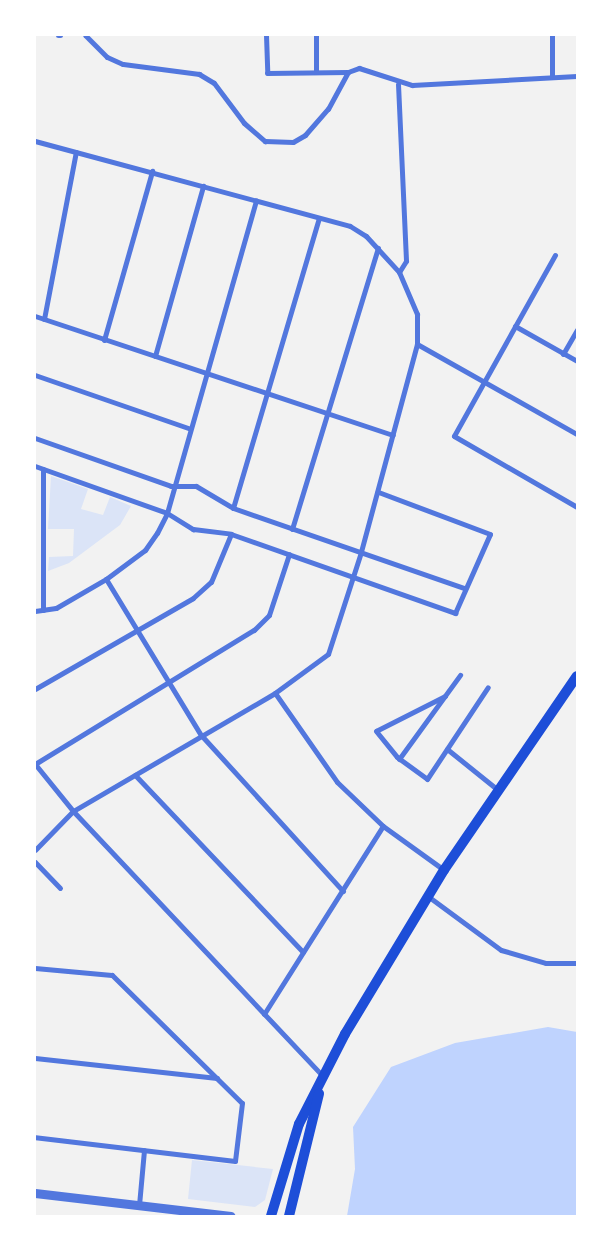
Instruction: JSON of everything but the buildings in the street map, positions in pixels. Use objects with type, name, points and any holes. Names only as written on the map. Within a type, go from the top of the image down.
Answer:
[{"type":"main road","points":[[271,1216],[299,1124],[324,1076],[444,870],[577,676]]},
{"type":"main road","points":[[289,1216],[324,1076]]},
{"type":"street","points":[[86,35],[107,57],[123,64],[181,68],[207,78],[255,135],[265,141],[293,142],[304,135],[328,110],[348,72]]},
{"type":"street","points":[[266,35],[267,73],[348,72],[359,68],[398,84],[577,76]]},
{"type":"street","points":[[316,35],[316,72]]},
{"type":"street","points":[[552,35],[552,77]]},
{"type":"street","points":[[398,84],[406,261],[399,272]]},
{"type":"street","points":[[35,141],[152,171],[350,226],[378,248],[399,272],[417,314],[417,344],[362,552],[352,577],[328,654],[275,693],[73,811],[35,850]]},
{"type":"street","points":[[44,319],[76,152]]},
{"type":"street","points":[[104,340],[152,171]]},
{"type":"street","points":[[155,356],[203,186]]},
{"type":"street","points":[[35,611],[56,608],[106,579],[145,550],[167,513],[171,486],[256,200]]},
{"type":"street","points":[[233,508],[319,218]]},
{"type":"street","points":[[292,529],[378,248]]},
{"type":"street","points":[[555,255],[454,436],[577,506]]},
{"type":"street","points":[[35,316],[393,435]]},
{"type":"street","points":[[515,326],[577,361]]},
{"type":"street","points":[[563,354],[577,330]]},
{"type":"street","points":[[417,344],[577,434]]},
{"type":"street","points":[[35,374],[188,428]]},
{"type":"street","points":[[35,438],[171,486],[213,492],[233,508],[464,588]]},
{"type":"street","points":[[35,466],[167,513],[193,529],[231,534],[454,613],[490,534],[378,492]]},
{"type":"street","points":[[43,469],[43,610]]},
{"type":"street","points":[[35,689],[193,598],[211,582],[231,534]]},
{"type":"street","points":[[289,554],[269,615],[254,630],[169,685],[35,764],[73,811],[324,1076]]},
{"type":"street","points":[[106,579],[201,735],[343,891]]},
{"type":"street","points":[[399,759],[460,675]]},
{"type":"street","points":[[445,696],[376,731],[399,759],[427,779],[488,686]]},
{"type":"street","points":[[275,693],[313,754],[384,826],[444,870]]},
{"type":"street","points":[[447,749],[498,790]]},
{"type":"street","points":[[135,775],[303,952]]},
{"type":"street","points":[[264,1014],[384,826]]},
{"type":"street","points":[[35,862],[60,888]]},
{"type":"street","points":[[429,897],[501,950],[546,963],[577,963]]},
{"type":"street","points":[[35,968],[112,975],[242,1103],[235,1161],[35,1137]]},
{"type":"street","points":[[35,1058],[218,1078]]},
{"type":"street","points":[[139,1205],[144,1150]]},
{"type":"street","points":[[35,1193],[231,1216]]},
{"type":"shaded area","points":[[51,476],[88,489],[81,509],[103,515],[110,497],[131,506],[120,525],[69,563],[48,571],[49,557],[73,556],[74,529],[48,529]]},
{"type":"shaded area","points":[[192,1160],[273,1169],[265,1200],[255,1207],[188,1199]]},
{"type":"water","points":[[548,1027],[577,1032],[577,1216],[347,1216],[355,1169],[353,1127],[391,1067],[455,1043]]}]
